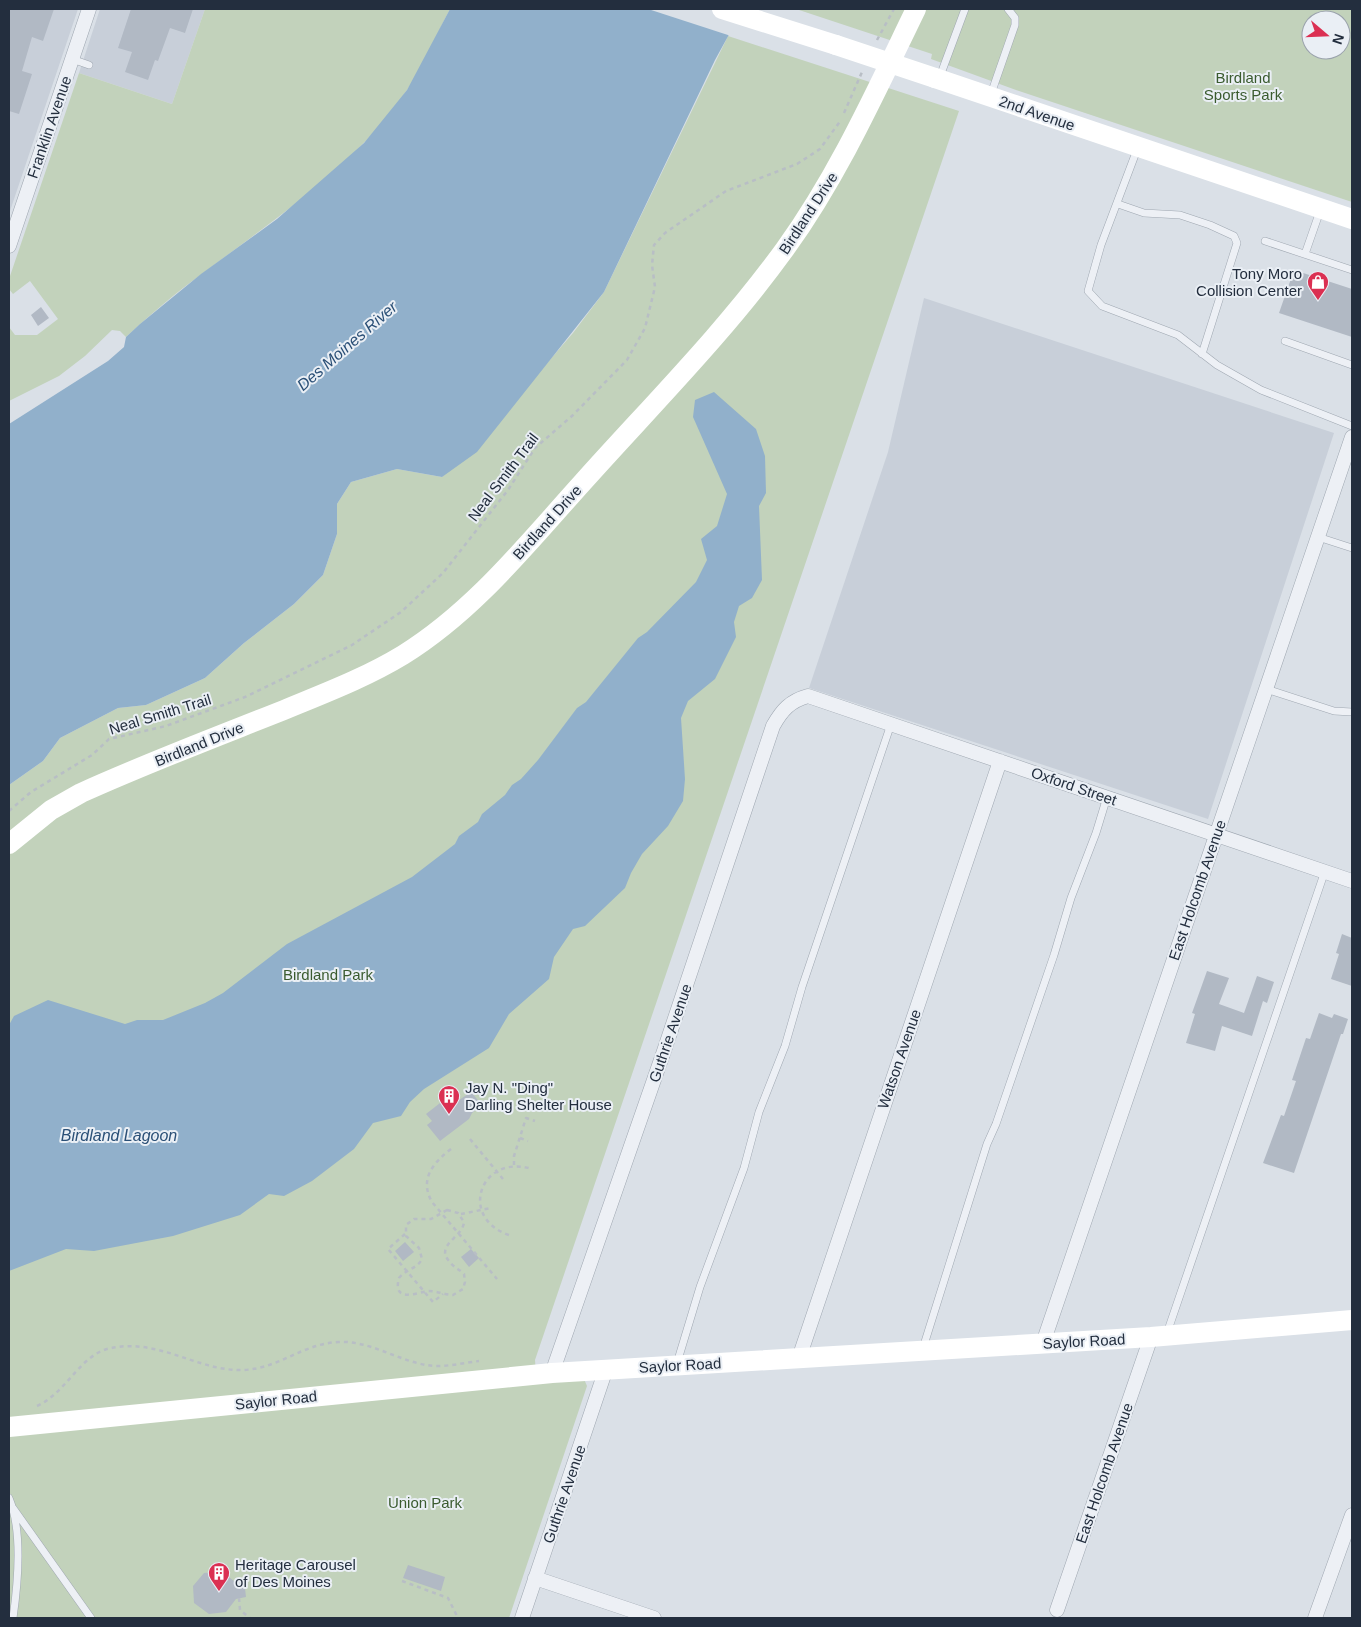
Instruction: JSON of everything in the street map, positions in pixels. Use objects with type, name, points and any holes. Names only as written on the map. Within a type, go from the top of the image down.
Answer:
[{"type":"street","name":"Franklin Avenue","points":[[9,246],[89,9]]},
{"type":"street","name":"2nd Avenue","points":[[722,9],[937,79],[1352,219]]},
{"type":"street","name":"Birdland Drive","points":[[9,844],[51,810],[81,793],[363,678],[423,641],[471,602],[524,548],[669,387],[761,281],[787,246],[837,167],[876,94],[916,9]]},
{"type":"street","name":"East Holcomb Avenue","points":[[1042,1343],[1318,537],[1348,466],[1352,437]]},
{"type":"street","name":"Oxford Street","points":[[796,699],[808,696],[1352,881]]},
{"type":"street","name":"Guthrie Avenue","points":[[552,1373],[664,1051],[773,726],[782,709],[796,699]]},
{"type":"street","name":"Watson Avenue","points":[[798,1358],[1000,761]]},
{"type":"street","name":"Saylor Road","points":[[9,1427],[552,1373],[1159,1336],[1352,1320]]},
{"type":"street","name":"East Holcomb Avenue","points":[[1057,1610],[1159,1336]]},
{"type":"street","name":"Guthrie Avenue","points":[[522,1618],[606,1369]]},
{"type":"street","points":[[1315,1618],[1352,1514]]},
{"type":"street","points":[[535,1578],[654,1618]]},
{"type":"lane","points":[[937,79],[965,9]]},
{"type":"lane","points":[[990,97],[1015,25],[1014,18],[1008,9]]},
{"type":"lane","points":[[72,59],[89,65]]},
{"type":"lane","points":[[1138,147],[1118,204],[1101,244],[1088,291],[1102,306],[1178,335],[1217,365],[1261,390],[1352,426]]},
{"type":"lane","points":[[1118,204],[1144,213],[1180,215],[1210,225],[1234,236],[1237,243],[1202,354]]},
{"type":"lane","points":[[1305,254],[1321,208]]},
{"type":"lane","points":[[1265,241],[1352,270]]},
{"type":"lane","points":[[1285,341],[1352,365]]},
{"type":"lane","points":[[1318,537],[1352,548]]},
{"type":"lane","points":[[1266,689],[1334,712],[1352,712]]},
{"type":"lane","points":[[676,1366],[700,1287],[744,1168],[759,1112],[785,1046],[802,987],[891,724]]},
{"type":"lane","points":[[922,1350],[987,1144],[996,1124],[1054,955],[1071,898],[1096,833],[1107,797]]},
{"type":"lane","points":[[1159,1336],[1175,1305],[1325,871]]},
{"type":"lane","points":[[9,1498],[13,1508],[91,1618]]},
{"type":"lane","points":[[13,1508],[18,1552],[14,1618]]},
{"type":"path","points":[[876,41],[894,9]]},
{"type":"path","name":"Neal Smith Trail","points":[[9,811],[31,792],[92,755],[109,739],[166,726],[245,697],[352,645],[401,612],[444,573],[508,490],[535,448],[572,416],[627,360],[645,328],[655,286],[652,264],[654,244],[665,232],[726,191],[750,180],[798,164],[820,150],[841,120],[862,70]]},
{"type":"path","points":[[514,1165],[514,1156],[526,1118],[535,1121]]},
{"type":"path","points":[[520,1138],[528,1141]]},
{"type":"path","points":[[470,1139],[504,1179]]},
{"type":"path","points":[[451,1149],[433,1164],[427,1177],[430,1198],[497,1279]]},
{"type":"path","points":[[509,1235],[491,1226],[481,1209],[482,1188],[497,1170],[514,1165],[532,1169]]},
{"type":"path","points":[[444,1293],[433,1302],[388,1249],[405,1234],[408,1222],[414,1219],[431,1219],[449,1210],[461,1215],[491,1208]]},
{"type":"path","points":[[405,1234],[419,1248],[422,1259],[417,1266],[402,1274],[398,1283],[401,1292],[412,1296],[424,1292],[456,1294],[465,1285],[464,1274],[447,1260],[445,1252],[447,1244],[459,1234],[464,1226],[461,1215]]},
{"type":"path","points":[[32,1408],[51,1399],[65,1387],[74,1373],[105,1350],[131,1346],[161,1349],[196,1361],[244,1370],[277,1364],[310,1346],[340,1342],[374,1348],[426,1365],[479,1361]]},
{"type":"path","points":[[402,1581],[443,1595],[452,1602],[457,1617]]},
{"type":"path","points":[[239,1598],[240,1610],[250,1618]]},
{"type":"shaded area","points":[[9,9],[78,9],[9,214]]},
{"type":"shaded area","points":[[100,9],[205,9],[172,104],[79,73]]},
{"type":"shaded area","points":[[924,298],[1334,433],[1208,819],[809,688],[888,452]]},
{"type":"green space","points":[[205,9],[450,9],[407,90],[387,117],[339,167],[285,212],[172,296],[126,337],[120,331],[112,330],[85,356],[59,376],[9,401],[9,327],[15,335],[37,335],[58,319],[30,281],[13,294],[9,289],[9,279],[79,73],[172,104]]},
{"type":"green space","name":"Birdland Sports Park","points":[[796,9],[1352,9],[1352,202],[1016,90],[931,59],[932,54]]},
{"type":"green space","name":"Birdland Park","points":[[728,36],[959,111],[535,1360],[536,1374],[584,1379],[587,1386],[509,1618],[9,1618],[9,785],[43,761],[60,738],[118,708],[146,705],[205,678],[244,643],[294,604],[323,575],[337,534],[337,504],[351,482],[397,469],[442,477],[529,384],[573,333],[604,292]]},
{"type":"water","name":"Des Moines River","points":[[450,9],[743,9],[715,60],[604,292],[477,452],[442,477],[397,469],[351,482],[337,504],[337,534],[323,575],[294,604],[244,643],[205,678],[146,705],[118,708],[60,738],[43,761],[9,785],[9,424],[108,361],[124,347],[126,337],[140,324],[201,274],[277,219],[364,143],[407,90]]},
{"type":"water","name":"Birdland Lagoon","points":[[714,392],[756,429],[765,456],[766,493],[759,506],[762,580],[752,598],[739,606],[734,622],[736,637],[715,679],[688,701],[681,718],[685,779],[683,801],[668,826],[642,854],[625,888],[585,926],[573,929],[554,957],[549,979],[509,1014],[489,1048],[424,1089],[410,1102],[401,1116],[373,1123],[354,1149],[312,1181],[284,1196],[269,1194],[240,1215],[173,1236],[94,1251],[66,1249],[9,1271],[9,1025],[14,1016],[48,1000],[125,1024],[137,1020],[163,1020],[205,1003],[223,993],[287,944],[412,877],[455,844],[459,836],[478,822],[482,814],[505,795],[512,785],[521,779],[538,760],[577,708],[586,702],[638,638],[647,632],[696,582],[707,560],[701,539],[717,526],[727,494],[693,417],[695,400]]},
{"type":"pier","points":[[648,9],[745,9],[731,36]]},
{"type":"building","points":[[9,9],[54,9],[43,41],[32,37],[22,71],[32,74],[19,114],[9,111]]},
{"type":"building","points":[[131,9],[193,9],[185,33],[170,28],[158,61],[155,60],[148,80],[125,72],[132,52],[118,48]]},
{"type":"building","name":"Tony Moro Collision Center","points":[[1294,270],[1352,289],[1352,337],[1279,313]]},
{"type":"building","points":[[41,307],[49,318],[38,326],[31,315]]},
{"type":"building","points":[[1342,934],[1352,938],[1352,986],[1331,979],[1339,954],[1336,953]]},
{"type":"building","points":[[1207,971],[1229,978],[1219,1004],[1244,1013],[1257,976],[1274,982],[1267,1003],[1263,1001],[1252,1036],[1222,1026],[1215,1051],[1186,1043],[1195,1014],[1192,1013]]},
{"type":"building","points":[[1319,1013],[1332,1018],[1334,1014],[1348,1019],[1343,1034],[1341,1034],[1294,1173],[1263,1163],[1281,1115],[1284,1116],[1296,1081],[1292,1080],[1306,1038],[1310,1039]]},
{"type":"building","name":"Jay N. \"Ding\" Darling Shelter House","points":[[471,1092],[482,1105],[472,1113],[469,1119],[440,1141],[427,1125],[432,1121],[426,1114],[449,1096],[456,1102]]},
{"type":"building","points":[[405,1242],[414,1252],[403,1261],[395,1251]]},
{"type":"building","points":[[471,1249],[479,1258],[469,1267],[461,1257]]},
{"type":"building","points":[[408,1565],[445,1577],[441,1591],[403,1578]]},
{"type":"building","name":"Heritage Carousel of Des Moines","points":[[221,1571],[234,1581],[244,1580],[246,1597],[236,1599],[226,1612],[209,1614],[194,1603],[193,1586],[204,1573]]},
{"type":"place","name":"Tony Moro Collision Center","points":[[1318,301]]},
{"type":"place","name":"Jay N. \"Ding\" Darling Shelter House","points":[[449,1115]]},
{"type":"place","name":"Heritage Carousel of Des Moines","points":[[219,1592]]},
{"type":"park label","name":"Union Park","points":[[425,1502]]}]
